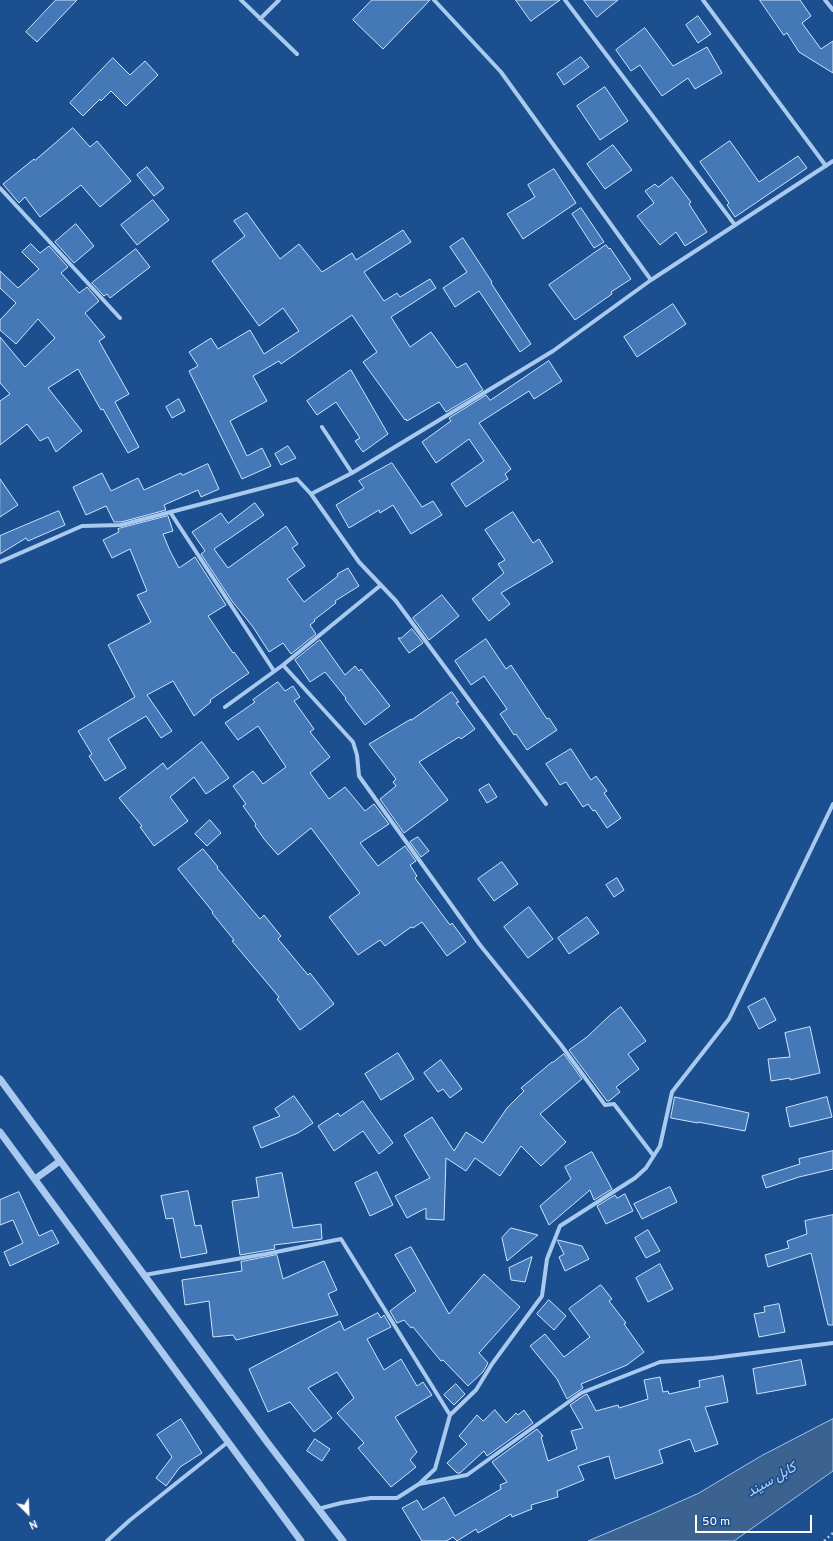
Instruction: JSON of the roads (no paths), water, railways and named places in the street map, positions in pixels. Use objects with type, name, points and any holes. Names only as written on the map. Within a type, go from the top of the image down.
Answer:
[{"type":"street","points":[[241,0],[297,54]]},
{"type":"street","points":[[260,18],[279,0]]},
{"type":"street","points":[[434,0],[501,72],[651,280]]},
{"type":"street","points":[[565,0],[735,225]]},
{"type":"street","points":[[703,0],[826,166]]},
{"type":"street","points":[[825,0],[833,10]]},
{"type":"street","points":[[311,494],[352,472],[553,351],[651,280],[833,161]]},
{"type":"street","points":[[0,188],[120,318]]},
{"type":"street","points":[[322,427],[352,472]]},
{"type":"street","points":[[0,562],[82,526],[121,525],[297,479],[311,494],[359,562],[396,601],[546,804]]},
{"type":"street","points":[[170,512],[274,671]]},
{"type":"street","points":[[224,707],[283,665],[381,585]]},
{"type":"street","points":[[283,665],[352,742],[357,755],[359,776],[480,945],[561,1045],[604,1105],[614,1104],[653,1155]]},
{"type":"street","points":[[318,1509],[342,1502],[371,1498],[397,1498],[419,1484],[434,1469],[450,1415],[476,1390],[492,1364],[542,1296],[547,1259],[560,1226],[635,1178],[646,1168],[660,1146],[672,1092],[728,1019],[833,804]]},
{"type":"street","points":[[0,1079],[144,1275],[343,1541]]},
{"type":"street","points":[[0,1132],[301,1541]]},
{"type":"street","points":[[35,1179],[60,1161]]},
{"type":"street","points":[[144,1275],[266,1254],[341,1239],[450,1415]]},
{"type":"street","points":[[419,1484],[467,1475],[581,1393],[660,1362],[713,1358],[833,1343]]},
{"type":"street","points":[[106,1541],[228,1442]]},
{"type":"water","name":"کابل سيند","points":[[833,1419],[833,1471],[734,1541],[588,1541],[699,1493],[761,1456]]}]
